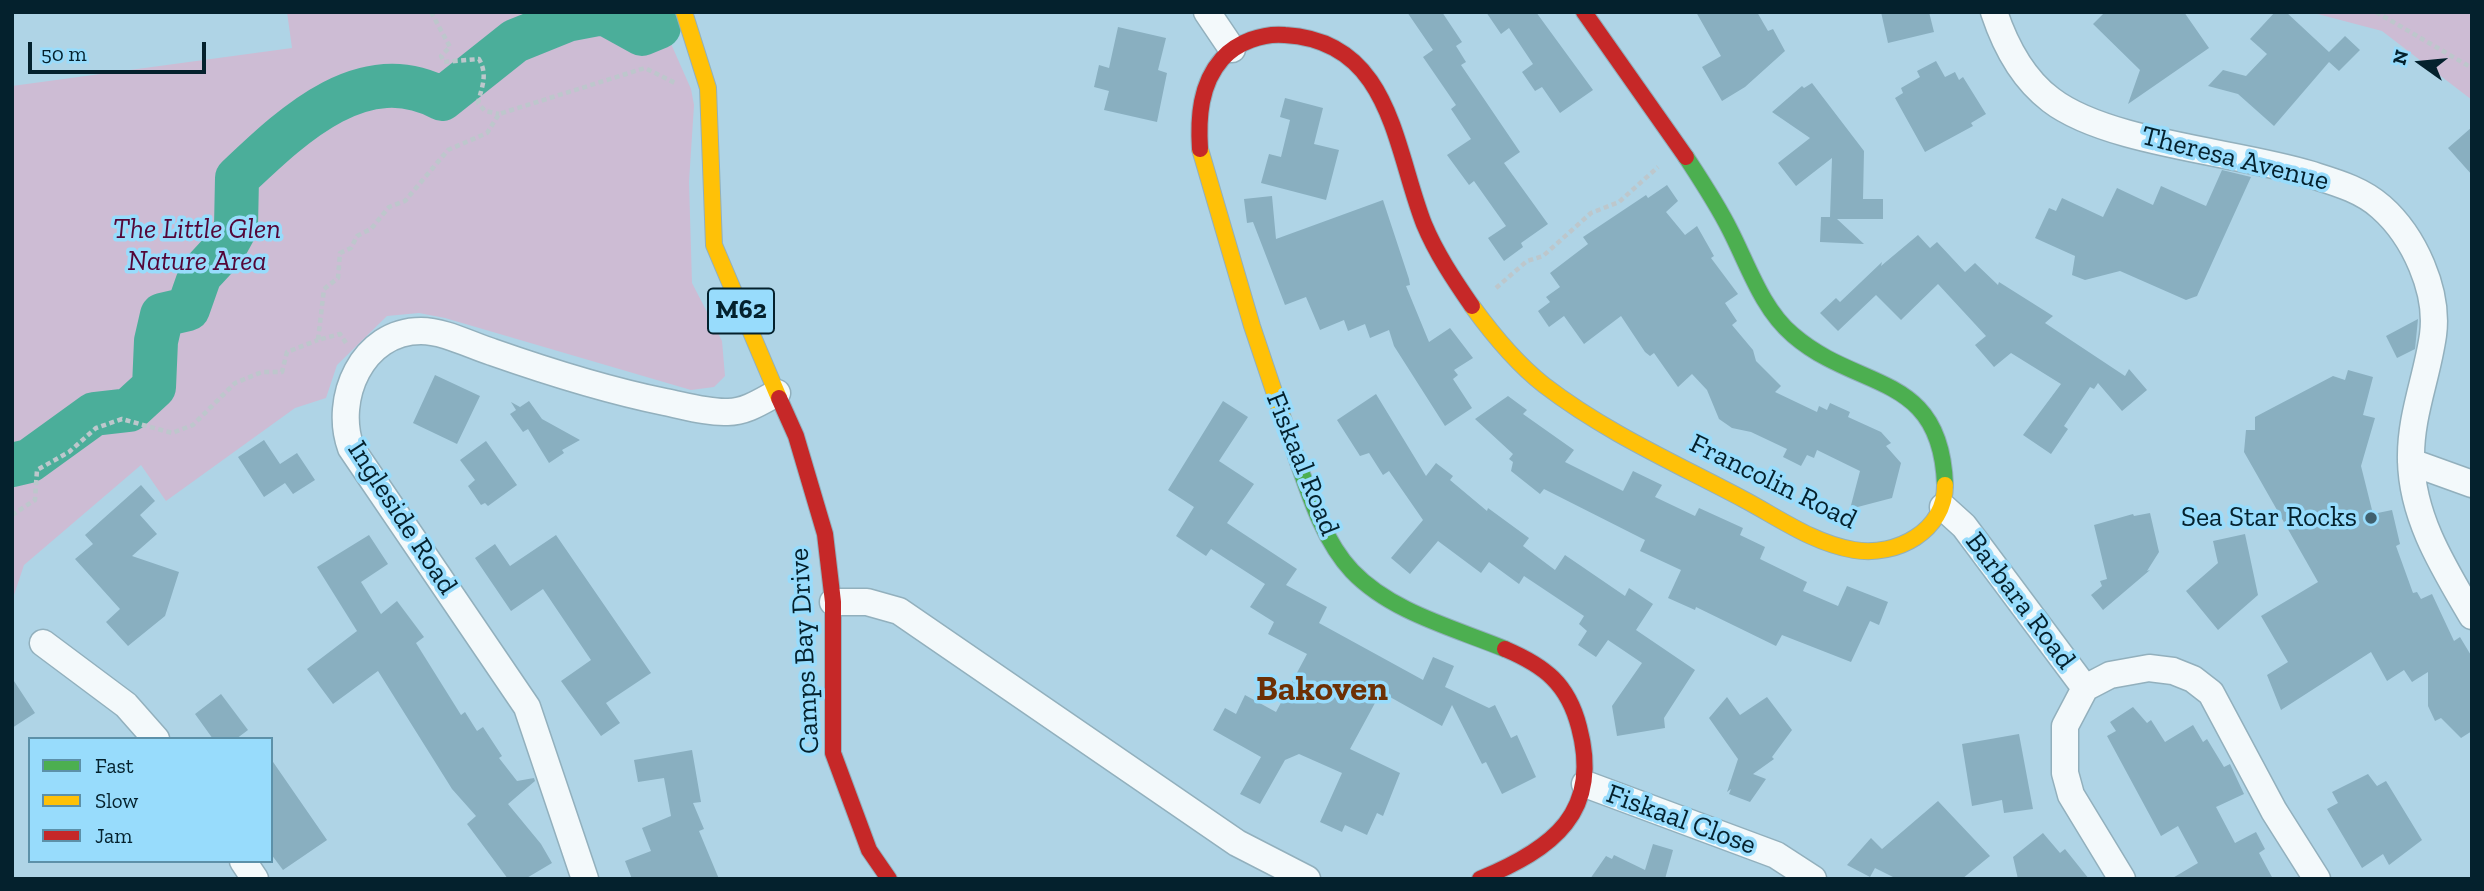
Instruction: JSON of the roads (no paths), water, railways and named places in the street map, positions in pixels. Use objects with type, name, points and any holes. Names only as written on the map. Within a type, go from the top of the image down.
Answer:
[{"type":"street","name":"Camps Bay Drive","points":[[684,12],[708,88],[714,245],[777,393],[818,501],[825,534],[833,602],[833,754],[869,850],[890,879]]},
{"type":"street","points":[[1207,12],[1232,49]]},
{"type":"street","points":[[1584,12],[1679,148],[1721,215],[1771,311],[1792,336],[1814,353],[1890,384],[1917,404],[1933,428],[1943,453],[1946,482],[1943,507]]},
{"type":"street","name":"Theresa Avenue","points":[[1994,12],[2011,52],[2029,79],[2051,100],[2076,115],[2132,133],[2322,178],[2354,189],[2380,206],[2396,223],[2414,249],[2433,305],[2433,334],[2417,398],[2411,462],[2423,523],[2436,554],[2472,616]]},
{"type":"street","name":"Francolin Road","points":[[1232,49],[1263,36],[1298,35],[1332,45],[1359,66],[1380,90],[1433,242],[1474,306],[1514,358],[1580,413],[1829,543],[1856,551],[1884,551],[1908,543],[1928,529],[1943,507]]},
{"type":"street","name":"Fiskaal Road","points":[[1232,49],[1210,76],[1204,93],[1199,133],[1201,155],[1267,375],[1322,524],[1340,557],[1368,585],[1400,604],[1531,660],[1560,682],[1575,710],[1584,746],[1585,784],[1573,813],[1559,831],[1518,862],[1480,879]]},
{"type":"street","name":"Ingleside Road","points":[[585,879],[527,707],[351,447],[345,430],[344,411],[349,389],[369,352],[388,340],[422,331],[562,376],[683,406],[729,412],[744,410],[777,393]]},
{"type":"street","points":[[2411,462],[2472,484]]},
{"type":"street","name":"Barbara Road","points":[[1943,507],[1964,526],[2085,688],[2110,675],[2149,668],[2173,671],[2193,679],[2211,693],[2274,811],[2317,879]]},
{"type":"street","points":[[833,602],[867,602],[899,611],[1237,843],[1307,879]]},
{"type":"street","points":[[43,643],[126,705],[154,737]]},
{"type":"street","points":[[2085,688],[2065,726],[2065,774],[2071,795],[2122,879]]},
{"type":"street","name":"Fiskaal Close","points":[[1585,784],[1776,855],[1813,879]]},
{"type":"street","points":[[244,863],[255,879]]},
{"type":"waterway","points":[[12,465],[29,461],[94,414],[129,410],[154,387],[156,341],[162,315],[188,309],[200,275],[224,249],[236,227],[237,178],[305,119],[330,103],[357,92],[384,86],[413,88],[442,99],[515,41],[567,20],[604,13],[642,34],[659,27]]},
{"type":"place","name":"Sea Star Rocks","points":[[2371,518]]},
{"type":"district","name":"Bakoven","points":[[1322,690]]},
{"type":"park label","name":"The Little Glen Nature Area","points":[[197,246]]}]
